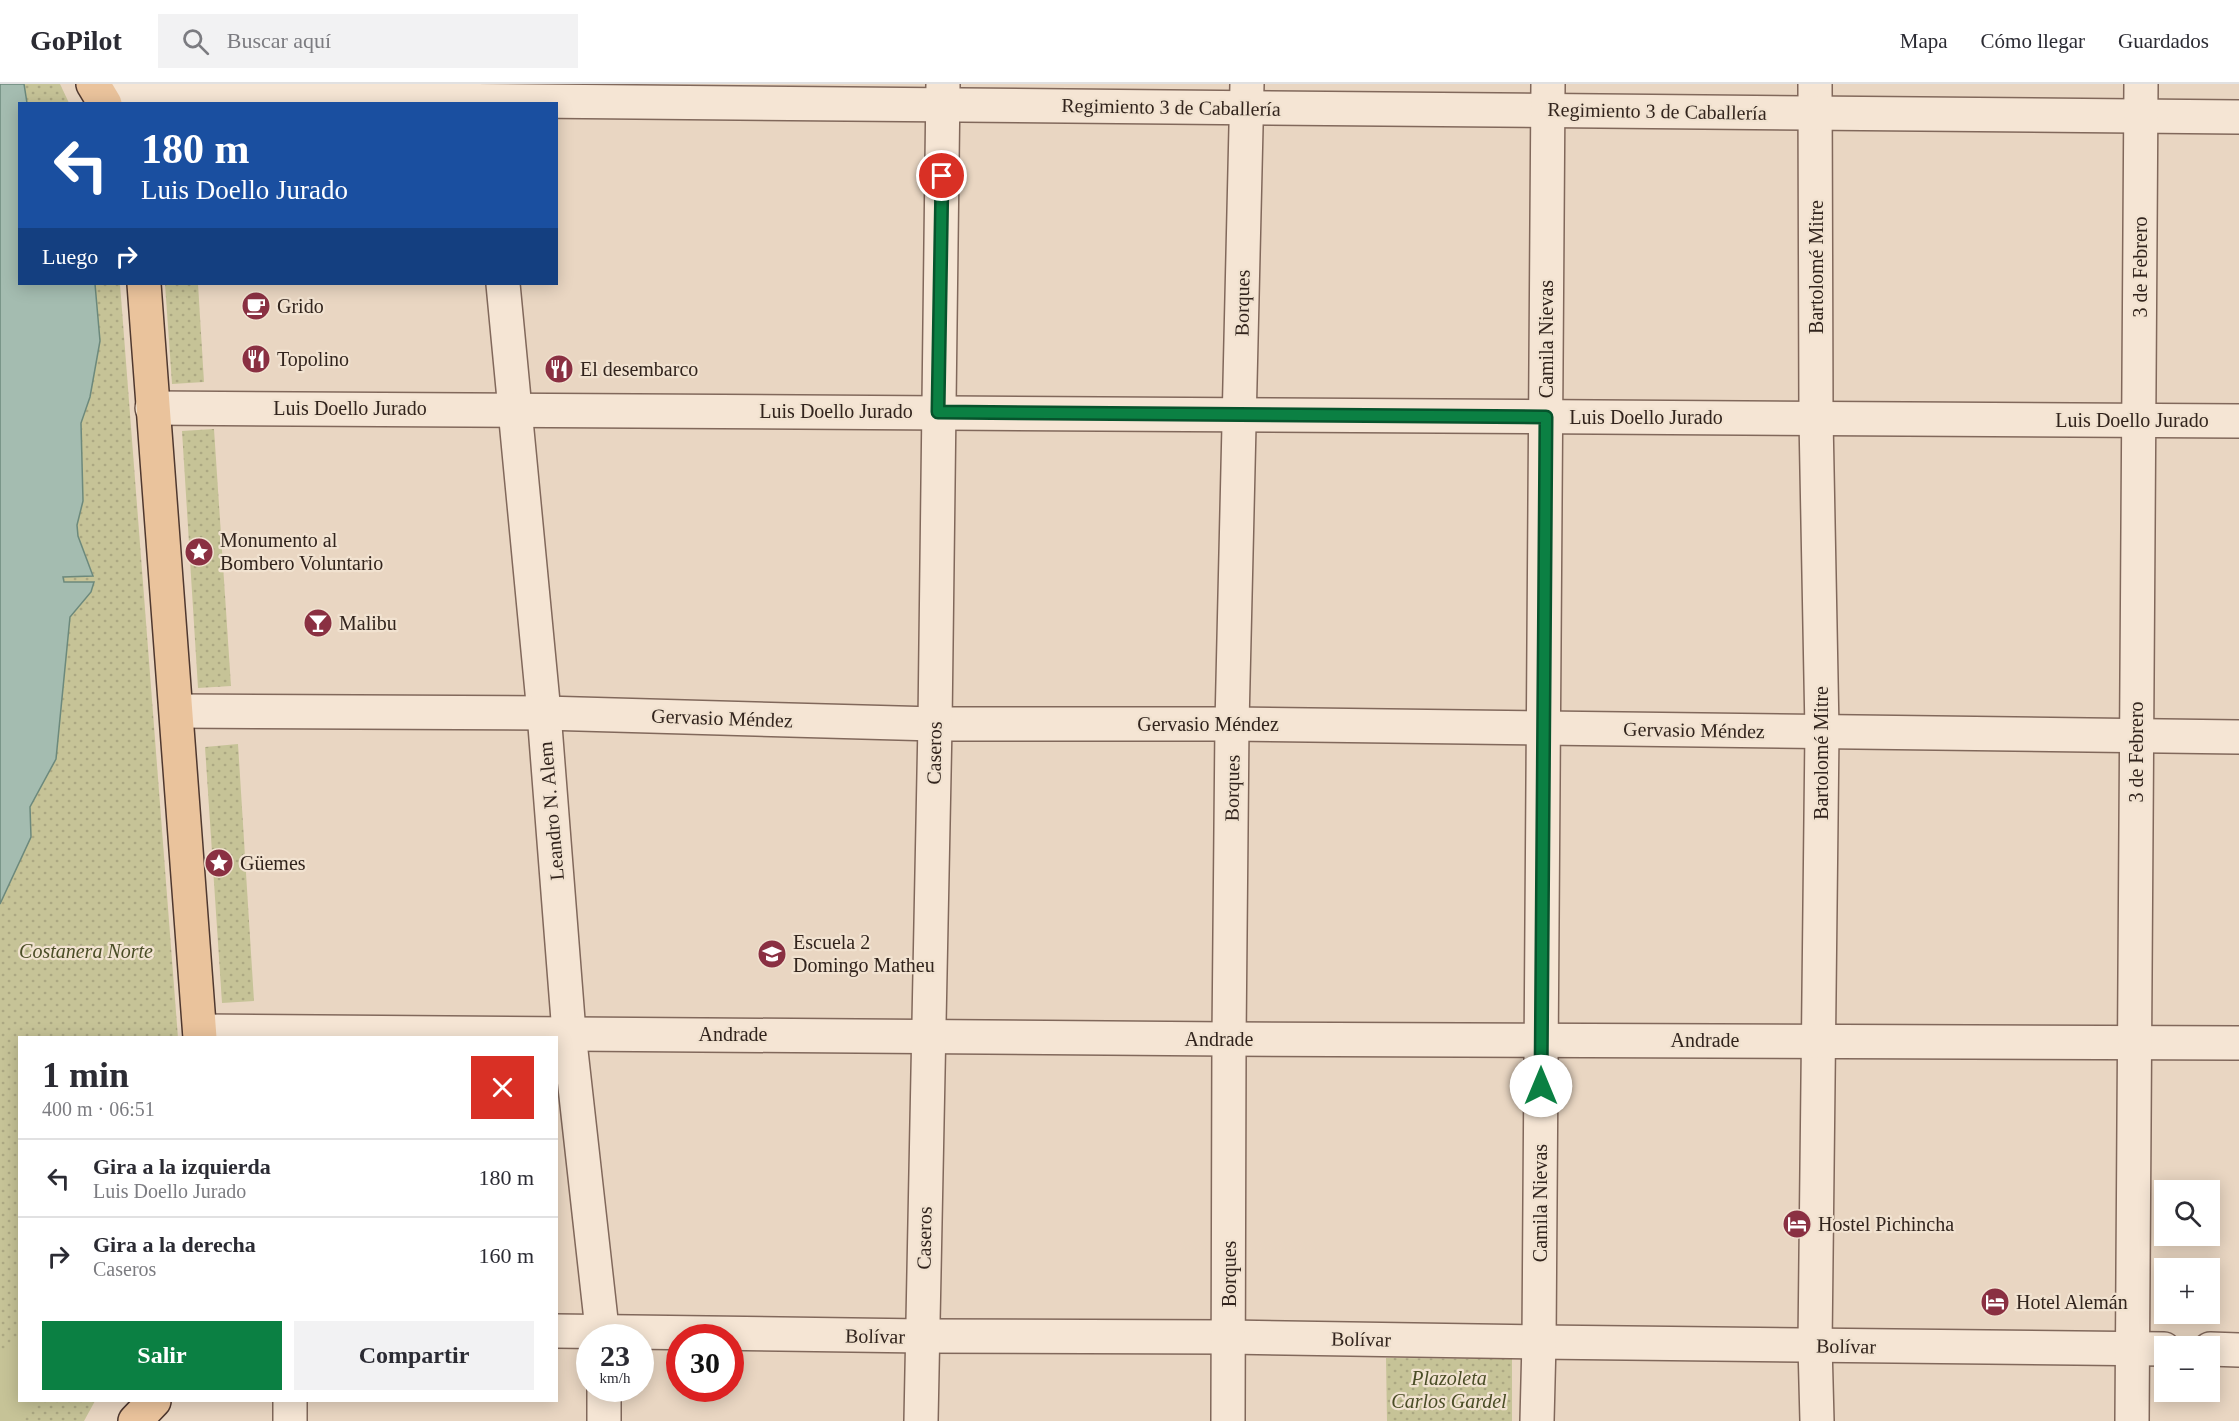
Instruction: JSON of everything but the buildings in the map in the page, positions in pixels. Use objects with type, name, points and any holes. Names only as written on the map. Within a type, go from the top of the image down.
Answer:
[{"type":"main road","points":[[144,285],[200,1034]]},
{"type":"main road","points":[[135,1421],[153,1402]]},
{"type":"street","name":"Regimiento 3 de Caballería","points":[[100,95],[943,94],[2141,100],[2239,117]]},
{"type":"street","name":"Caseros","points":[[921,1421],[935,724],[943,94]]},
{"type":"street","name":"Borques","points":[[1228,1421],[1232,724],[1247,96]]},
{"type":"street","name":"Camila Nievas","points":[[1537,1421],[1542,1039],[1548,97]]},
{"type":"street","name":"Bartolomé Mitre","points":[[1815,98],[1816,418],[1821,731],[1815,1345],[1817,1421]]},
{"type":"street","name":"3 de Febrero","points":[[2132,1421],[2149,1349],[2135,1042],[2141,100]]},
{"type":"street","name":"Leandro N. Alem","points":[[503,285],[544,712],[569,1033],[602,1324]]},
{"type":"street","name":"Luis Doello Jurado","points":[[152,408],[2239,421]]},
{"type":"street","name":"Gervasio Méndez","points":[[177,711],[544,712],[935,724],[1232,724],[2239,737]]},
{"type":"street","name":"Andrade","points":[[200,1034],[569,1033],[1229,1039],[2239,1043]]},
{"type":"street","name":"Bolívar","points":[[558,1331],[576,1333]]},
{"type":"street","name":"Bolívar","points":[[654,1335],[1229,1336],[2149,1349]]},
{"type":"street","points":[[2220,1349],[2239,1350]]},
{"type":"street","points":[[290,1402],[290,1421]]},
{"type":"street","points":[[604,1402],[604,1421]]},
{"type":"green space","points":[[24,84],[60,84],[69,102],[27,102]]},
{"type":"green space","name":"Costanera Norte","points":[[95,285],[120,285],[178,1036],[18,1036],[18,1402],[94,1402],[84,1421],[0,1421],[0,904],[31,837],[30,807],[56,759],[70,617],[91,592],[93,583],[63,582],[63,576],[93,575],[78,536],[77,525],[83,501],[81,423],[90,397],[100,341]]},
{"type":"green space","points":[[165,285],[198,285],[204,382],[172,384]]},
{"type":"green space","points":[[214,429],[231,686],[198,688],[182,431]]},
{"type":"green space","points":[[238,744],[254,1001],[222,1003],[205,747]]},
{"type":"green space","points":[[11,1341],[18,1347],[18,1402],[37,1402],[21,1421],[0,1421],[0,1354]]},
{"type":"green space","name":"Plazoleta Carlos Gardel","points":[[1386,1358],[1512,1359],[1512,1421],[1387,1421]]},
{"type":"shaded area","points":[[0,84],[24,84],[27,102],[18,102],[18,285],[95,285],[100,341],[90,397],[81,423],[83,501],[77,525],[78,536],[93,576],[63,577],[64,582],[94,582],[91,592],[70,617],[56,759],[30,807],[31,837],[0,904]]},
{"type":"place","name":"Grido","points":[[256,306]]},
{"type":"place","name":"Topolino","points":[[256,359]]},
{"type":"place","name":"El desembarco","points":[[559,369]]},
{"type":"place","name":"Monumento al Bombero Voluntario","points":[[199,552]]},
{"type":"place","name":"Malibu","points":[[318,623]]},
{"type":"place","name":"Güemes","points":[[219,863]]},
{"type":"place","name":"Escuela 2 Domingo Matheu","points":[[772,954]]},
{"type":"place","name":"Hostel Pichincha","points":[[1797,1224]]},
{"type":"place","name":"Hotel Alemán","points":[[1995,1302]]},
{"type":"route","points":[[942,176],[938,412],[1546,417],[1541,1086]]}]
